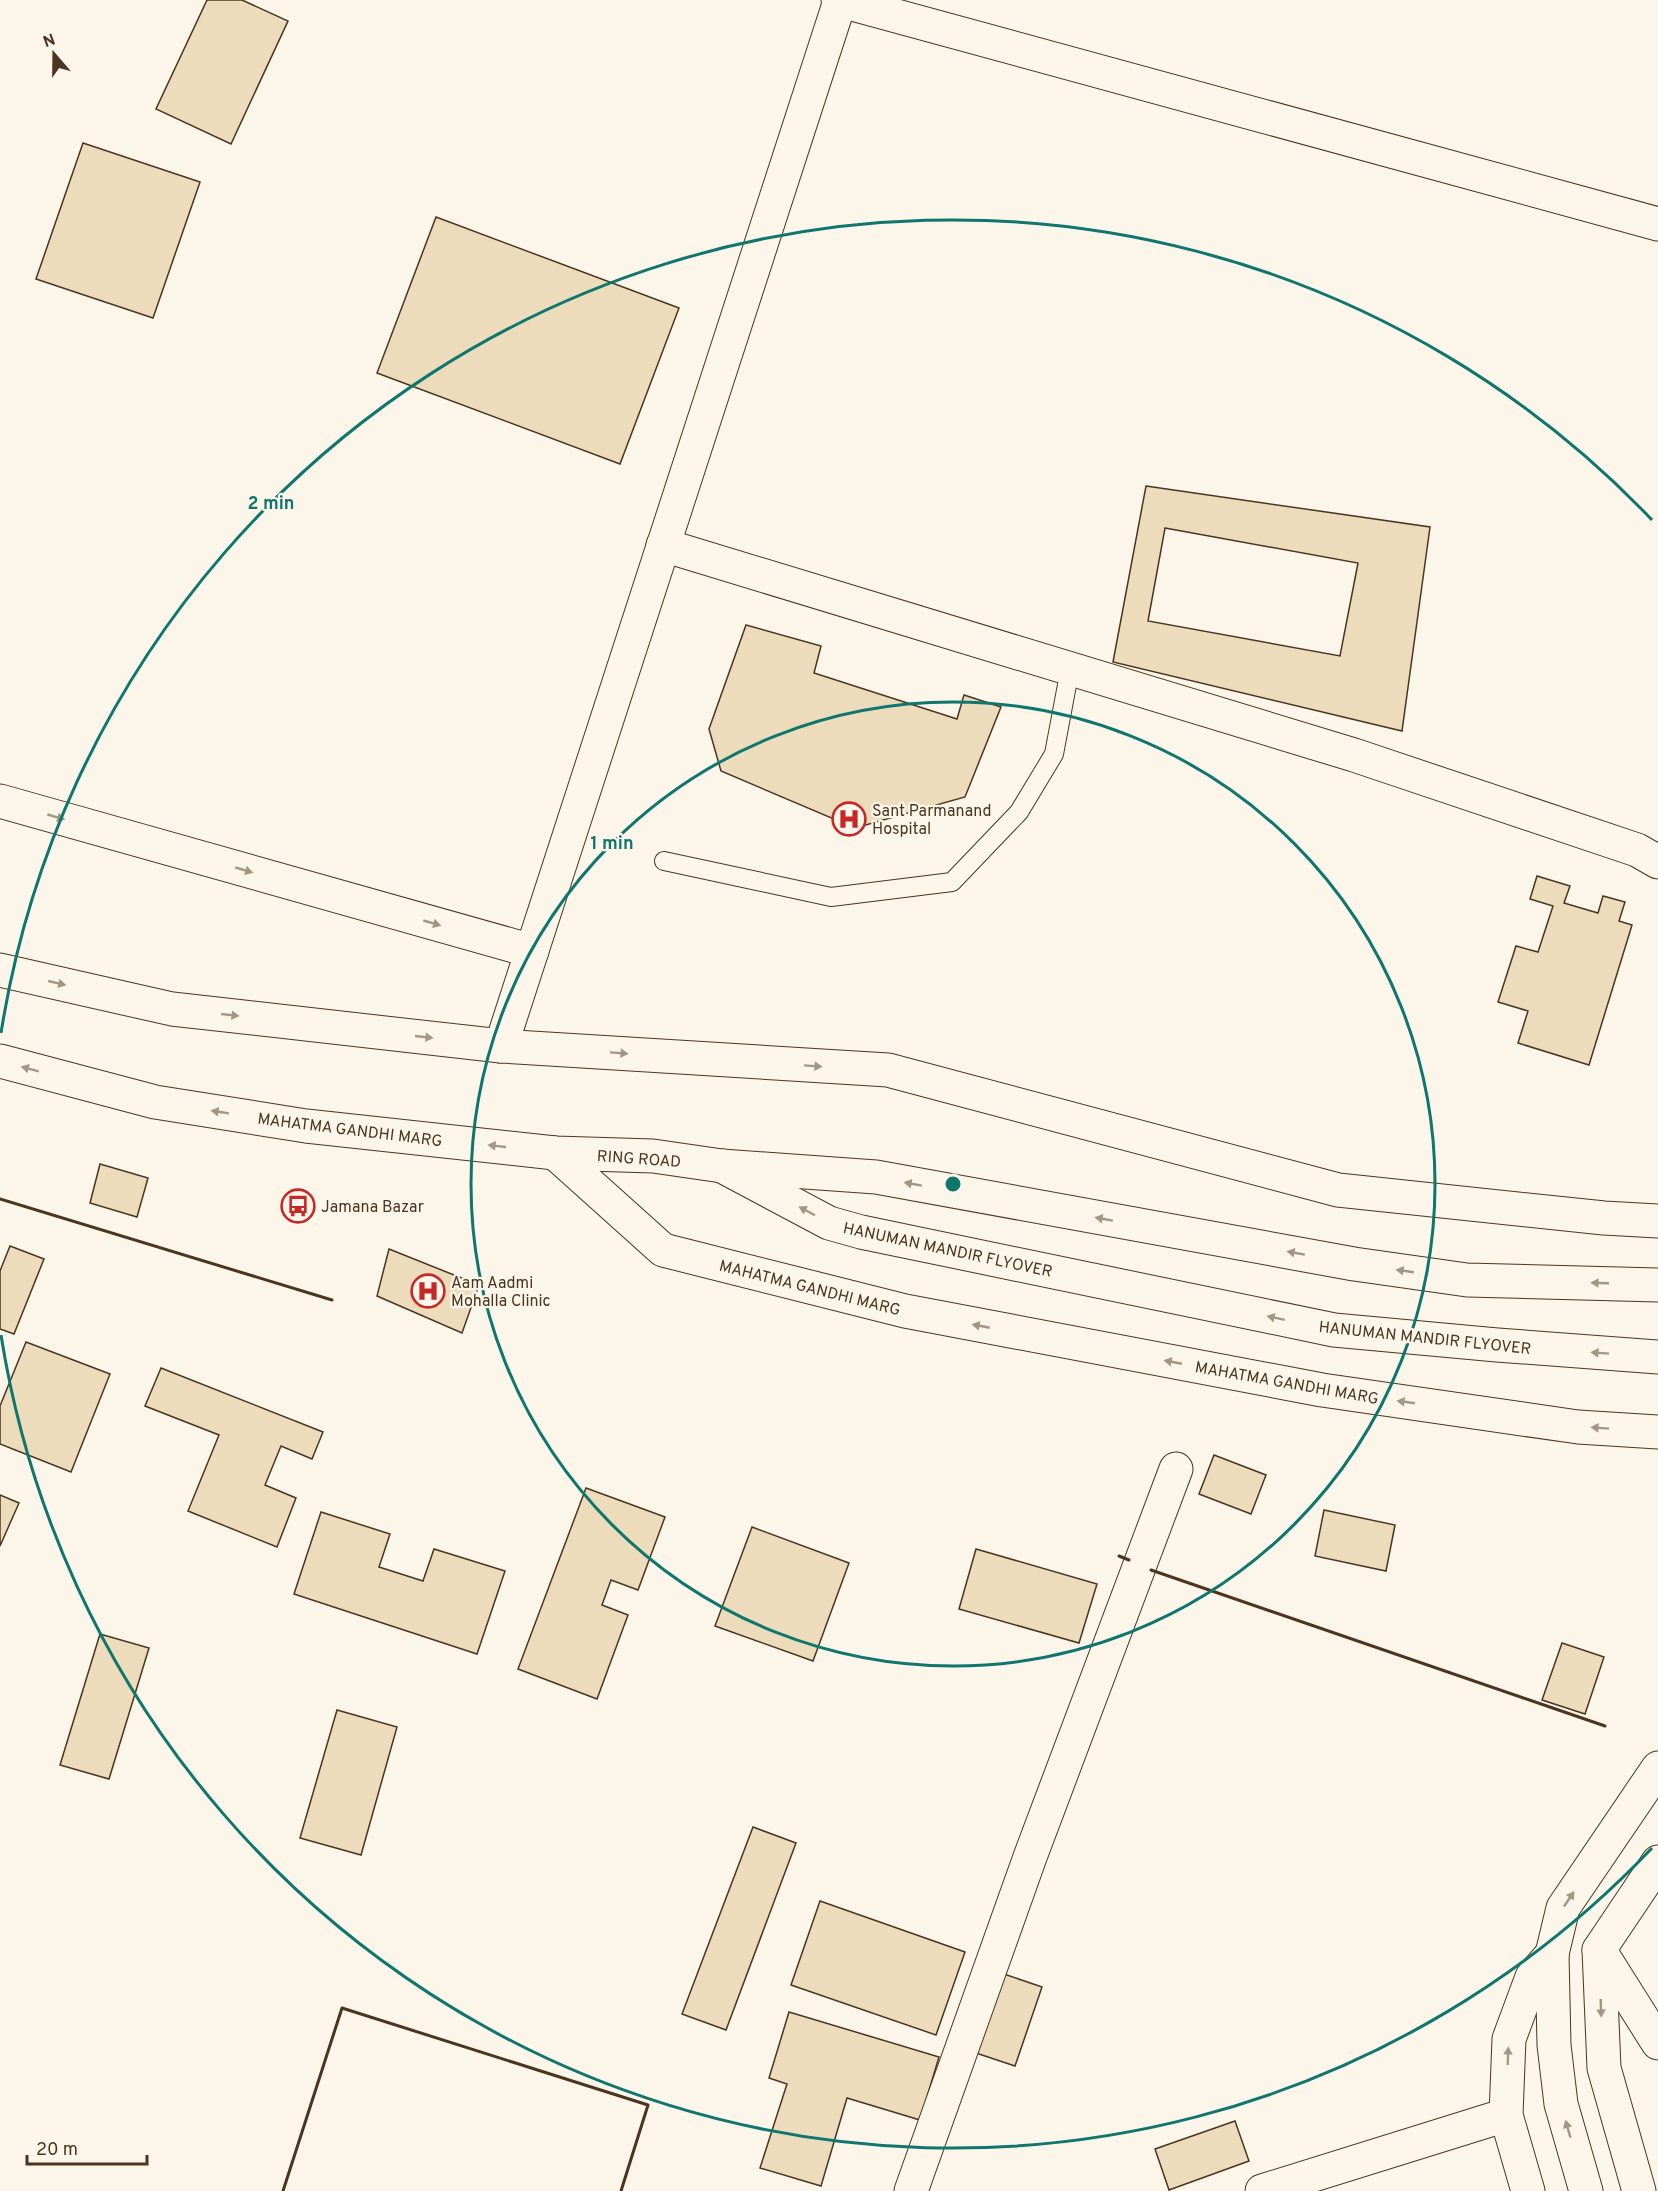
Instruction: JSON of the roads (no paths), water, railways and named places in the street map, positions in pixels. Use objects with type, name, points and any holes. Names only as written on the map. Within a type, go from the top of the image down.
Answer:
[{"type":"main road","points":[[501,1046],[839,0],[1658,224]]},
{"type":"main road","points":[[663,545],[1353,755],[1637,850],[1658,862]]},
{"type":"main road","points":[[0,801],[532,951]]},
{"type":"main road","points":[[0,970],[172,1009],[501,1046],[888,1070],[1338,1190],[1604,1218],[1658,1221]]},
{"type":"main road","name":"MAHATMA GANDHI MARG","points":[[0,1061],[155,1102],[306,1126],[555,1153],[663,1250],[905,1311],[1322,1390],[1578,1427],[1657,1432]]},
{"type":"main road","name":"RING ROAD","points":[[555,1153],[653,1156],[722,1166]]},
{"type":"main road","points":[[722,1166],[876,1177],[1354,1264],[1455,1278],[1658,1285]]},
{"type":"main road","name":"HANUMAN MANDIR FLYOVER","points":[[722,1166],[829,1223],[861,1232],[1334,1329],[1497,1345],[1658,1357]]},
{"type":"main road","points":[[911,2191],[1034,1845],[1176,1469]]},
{"type":"main road","points":[[1586,2191],[1561,2104],[1554,2045],[1552,1954],[1563,1908],[1658,1768]]},
{"type":"main road","points":[[1639,2191],[1604,2068],[1599,1950],[1658,1862]]},
{"type":"main road","points":[[1528,2191],[1506,2115],[1509,2039],[1532,1977],[1552,1954],[1599,1950]]},
{"type":"main road","points":[[1599,1950],[1658,2042]]},
{"type":"main road","points":[[1262,2191],[1506,2115]]},
{"type":"lane","points":[[664,861],[831,897],[952,882],[1019,812],[1054,754],[1070,669]]},
{"type":"place","name":"Sant Parmanand Hospital","points":[[849,819]]},
{"type":"place","name":"Jamana Bazar","points":[[298,1206]]},
{"type":"place","name":"Aam Aadmi Mohalla Clinic","points":[[428,1291]]}]
